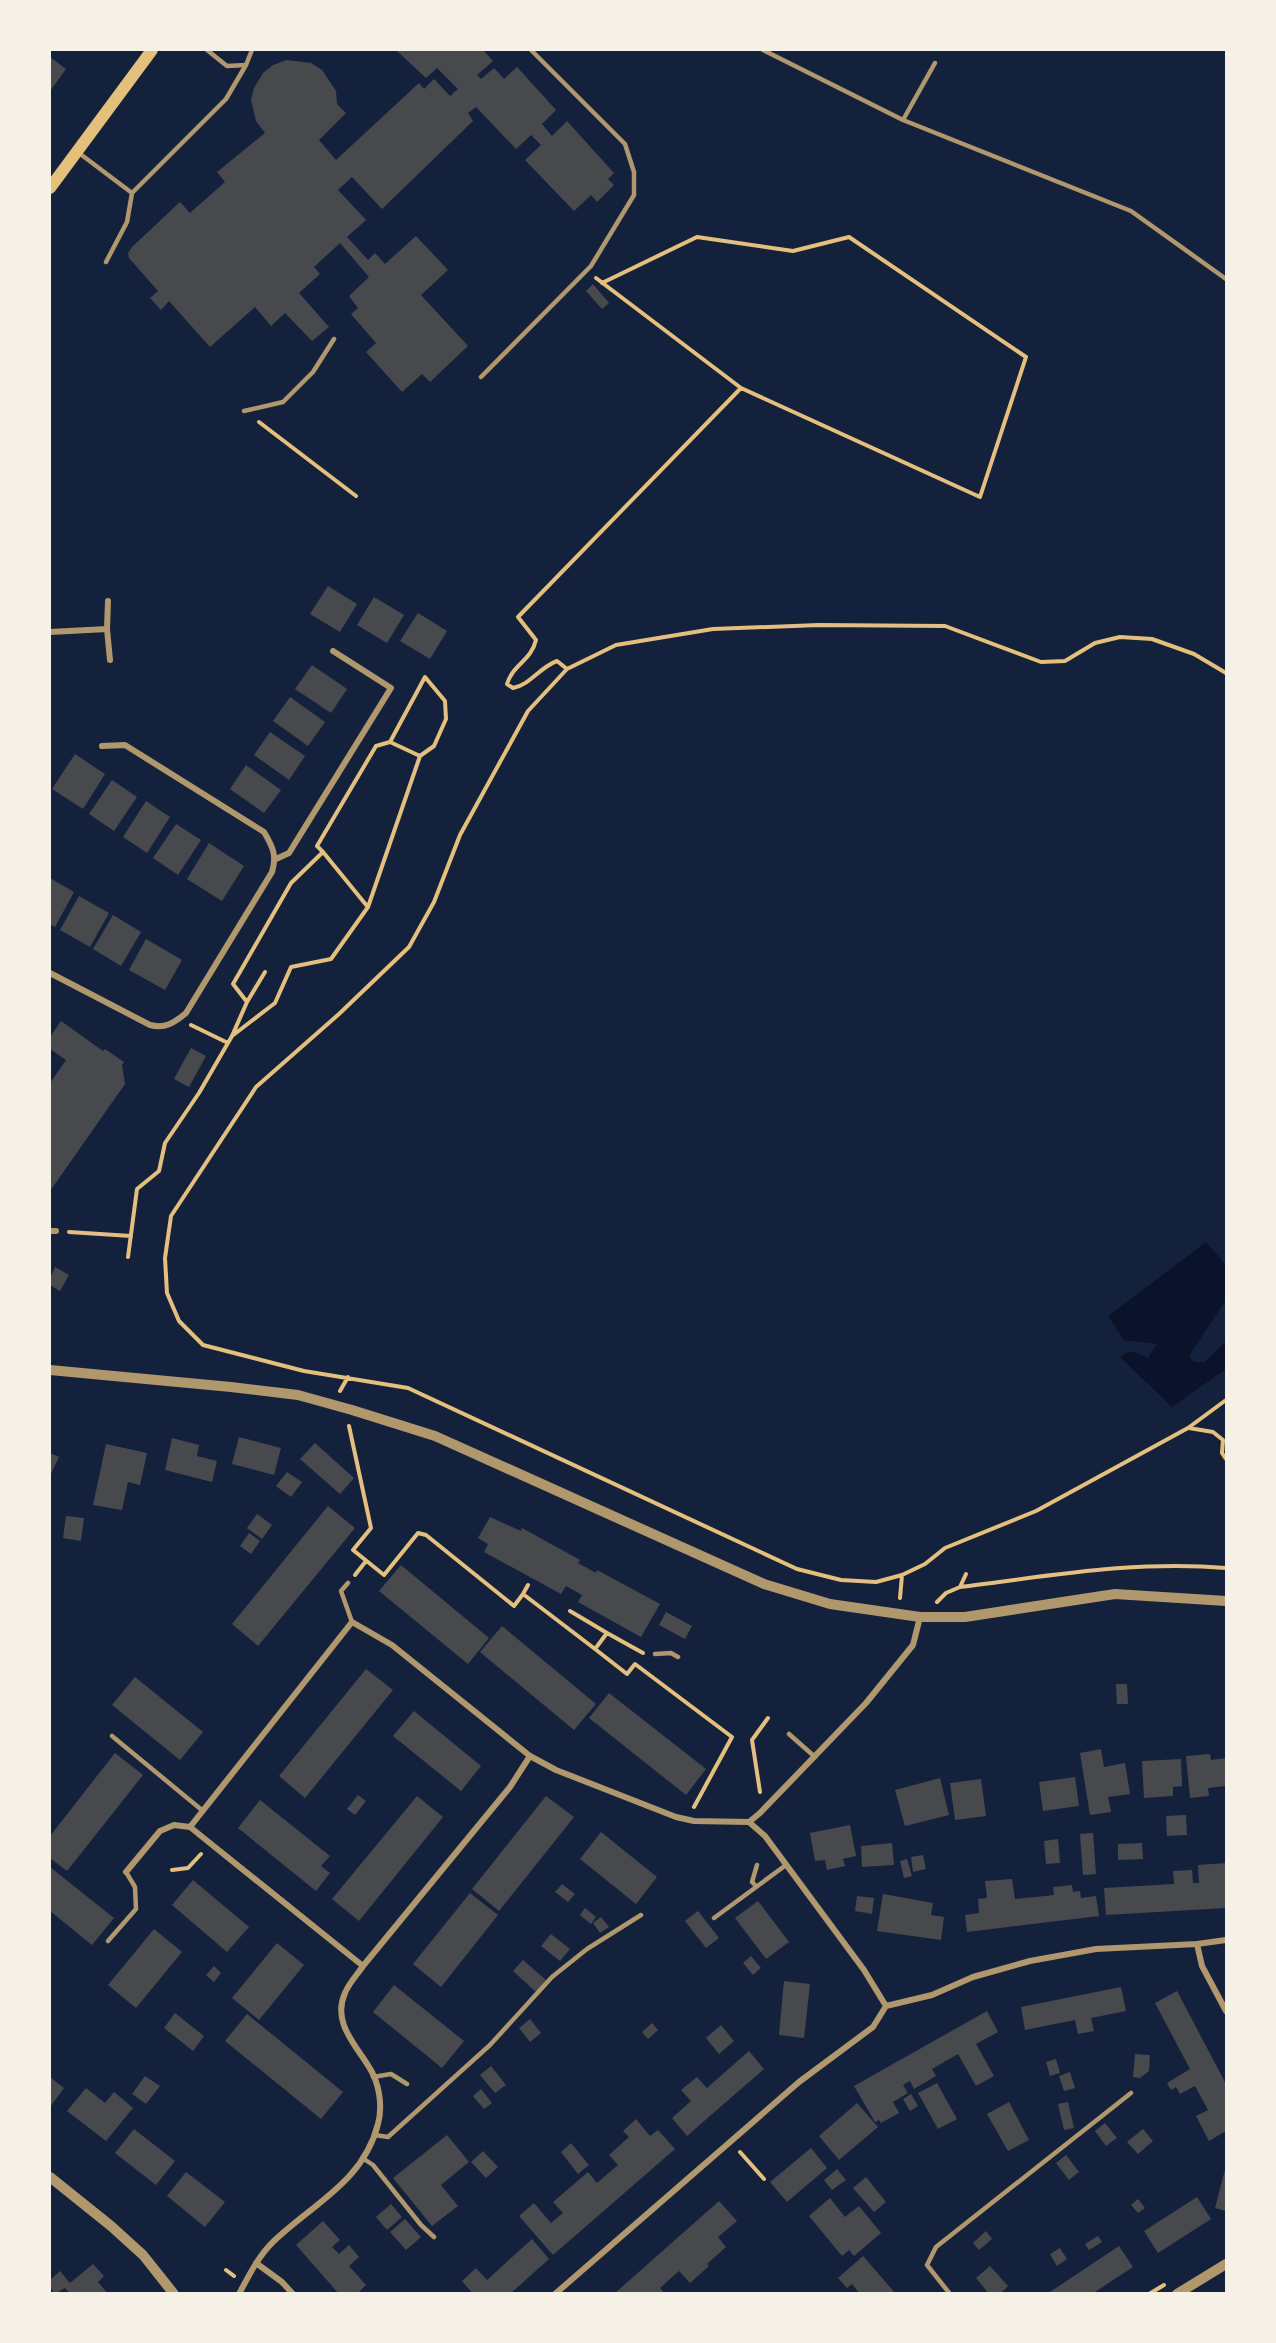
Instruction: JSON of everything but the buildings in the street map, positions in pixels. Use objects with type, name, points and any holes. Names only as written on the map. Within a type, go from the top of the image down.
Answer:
[{"type":"main road","points":[[50,188],[152,50]]},
{"type":"street","points":[[108,602],[107,630],[110,660]]},
{"type":"street","points":[[50,632],[107,630]]},
{"type":"street","points":[[276,859],[289,853],[391,688],[333,651]]},
{"type":"street","points":[[50,973],[150,1025],[161,1028],[179,1019],[186,1013],[272,872],[276,859],[264,832],[124,745],[102,746]]},
{"type":"street","points":[[50,1370],[298,1395],[352,1410],[435,1436],[764,1584],[830,1604],[923,1617],[965,1617],[1115,1594],[1227,1601]]},
{"type":"street","points":[[749,1822],[866,1703],[913,1645],[923,1617]]},
{"type":"street","points":[[190,1827],[352,1622],[392,1645],[530,1756],[556,1770],[676,1817],[694,1821],[749,1822],[765,1836],[864,1970],[886,2006]]},
{"type":"street","points":[[238,2294],[256,2263],[273,2242],[342,2186],[364,2159],[375,2134],[379,2122],[380,2102],[370,2068],[349,2037],[341,2018],[345,1993],[363,1966],[510,1786],[530,1756]]},
{"type":"street","points":[[126,1872],[160,1831],[174,1825],[190,1827],[363,1966]]},
{"type":"street","points":[[555,2294],[799,2082],[873,2027],[886,2006],[932,1995],[973,1977],[1030,1961],[1096,1949],[1197,1944],[1227,1940]]},
{"type":"street","points":[[1197,1944],[1202,1966],[1227,2011]]},
{"type":"street","points":[[50,2177],[143,2255],[174,2294]]},
{"type":"street","points":[[256,2263],[282,2282],[293,2294]]},
{"type":"street","points":[[1177,2294],[1227,2265]]},
{"type":"lane","points":[[207,50],[227,66],[246,65]]},
{"type":"lane","points":[[106,262],[127,222],[132,193],[226,99],[252,50]]},
{"type":"lane","points":[[481,377],[586,271],[634,195],[634,172],[625,144],[531,50]]},
{"type":"lane","points":[[762,50],[903,120],[1131,211],[1227,279]]},
{"type":"lane","points":[[903,120],[935,63]]},
{"type":"lane","points":[[77,151],[132,193]]},
{"type":"lane","points":[[244,411],[283,402],[313,372],[334,339]]},
{"type":"lane","points":[[348,1583],[341,1591],[352,1622]]},
{"type":"lane","points":[[655,1654],[671,1653],[678,1657]]},
{"type":"lane","points":[[789,1734],[815,1757]]},
{"type":"lane","points":[[112,1736],[203,1811]]},
{"type":"lane","points":[[756,1886],[752,1882],[757,1865]]},
{"type":"lane","points":[[714,1918],[786,1865]]},
{"type":"lane","points":[[108,1941],[136,1909],[135,1887],[126,1872]]},
{"type":"lane","points":[[375,2134],[388,2138],[490,2044],[552,1977],[587,1949],[641,1916]]},
{"type":"lane","points":[[374,2077],[391,2074],[407,2084]]},
{"type":"lane","points":[[950,2294],[927,2265],[936,2247],[1131,2093]]},
{"type":"lane","points":[[364,2159],[373,2165],[421,2225],[434,2237]]},
{"type":"path","points":[[586,271],[741,388],[980,497],[1026,357],[849,237],[793,251],[697,237],[602,283]]},
{"type":"path","points":[[567,669],[557,661],[521,686],[513,688],[507,684],[510,675],[534,651],[536,640],[518,617],[741,388]]},
{"type":"path","points":[[244,411],[356,496]]},
{"type":"path","points":[[1227,673],[1194,654],[1152,639],[1120,637],[1095,643],[1065,661],[1041,662],[945,626],[713,629],[616,645],[567,669],[528,711],[460,835],[434,902],[409,948],[256,1087],[171,1216],[165,1258],[167,1293],[179,1321],[202,1345],[304,1371],[408,1388],[797,1569],[840,1580],[876,1582],[902,1575],[945,1548],[1036,1511],[1188,1428],[1227,1400]]},
{"type":"path","points":[[232,1036],[275,1003],[291,967],[331,959],[368,907],[420,756],[434,746],[446,719],[445,701],[425,676],[390,742],[376,747],[317,846],[368,907]]},
{"type":"path","points":[[390,742],[420,756]]},
{"type":"path","points":[[248,1002],[233,984],[291,883],[323,852]]},
{"type":"path","points":[[128,1257],[137,1189],[159,1170],[165,1143],[199,1093],[265,972]]},
{"type":"path","points":[[179,1019],[228,1043]]},
{"type":"path","points":[[53,1231],[131,1236]]},
{"type":"path","points":[[352,1410],[348,1424],[371,1528],[352,1550],[384,1575],[418,1533],[426,1535],[514,1606],[528,1585]]},
{"type":"path","points":[[1188,1428],[1213,1432],[1225,1439],[1222,1453],[1227,1459]]},
{"type":"path","points":[[923,1617],[946,1593],[960,1587],[1133,1566],[1191,1565],[1227,1568]]},
{"type":"path","points":[[898,1614],[902,1575]]},
{"type":"path","points":[[960,1587],[966,1575]]},
{"type":"path","points":[[523,1594],[627,1674],[635,1664],[732,1737],[694,1808]]},
{"type":"path","points":[[570,1611],[643,1656],[641,1668]]},
{"type":"path","points":[[595,1648],[609,1626]]},
{"type":"path","points":[[761,1798],[752,1740],[768,1718]]},
{"type":"path","points":[[172,1870],[193,1865],[210,1842]]},
{"type":"path","points":[[740,2152],[764,2180]]},
{"type":"path","points":[[226,2270],[235,2276]]},
{"type":"water","points":[[1206,1242],[1226,1265],[1226,1300],[1189,1356],[1194,1362],[1205,1362],[1226,1341],[1226,1369],[1172,1407],[1120,1357],[1134,1352],[1148,1358],[1157,1344],[1124,1340],[1108,1316]]}]
